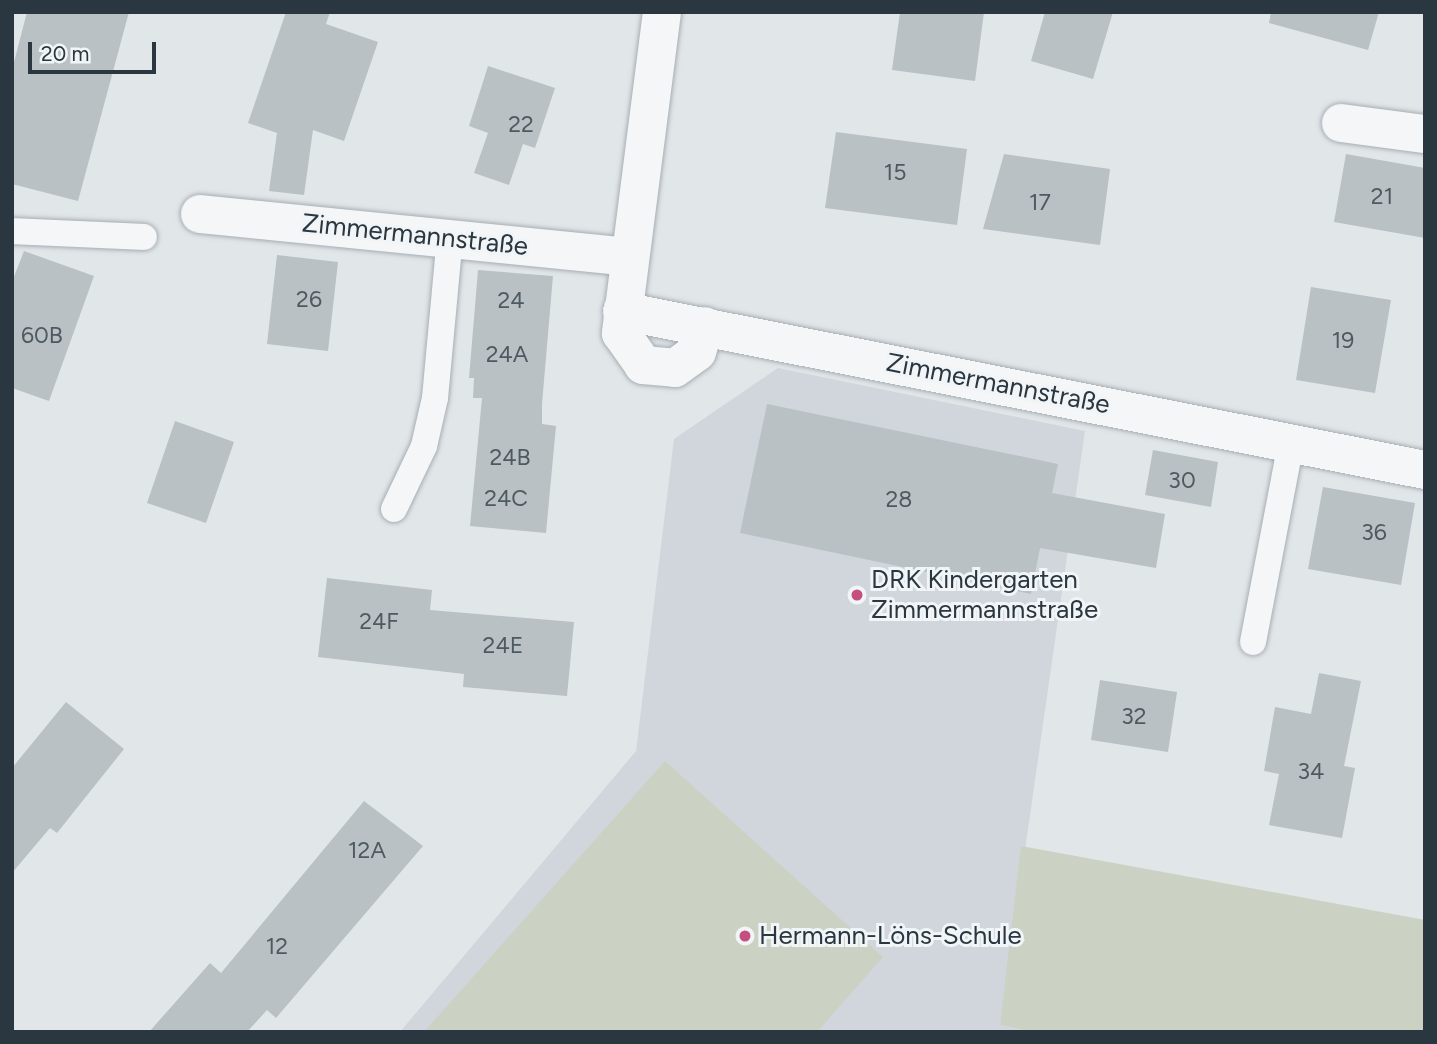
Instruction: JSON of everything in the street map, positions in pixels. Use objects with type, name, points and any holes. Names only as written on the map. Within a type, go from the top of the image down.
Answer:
[{"type":"street","points":[[662,12],[622,312],[623,342],[652,368],[688,362],[704,340],[705,326]]},
{"type":"street","points":[[1341,123],[1425,134]]},
{"type":"street","name":"Zimmermannstraße","points":[[200,214],[630,257]]},
{"type":"street","name":"Zimmermannstraße","points":[[622,312],[705,326],[1425,470]]},
{"type":"lane","points":[[12,231],[144,237]]},
{"type":"lane","points":[[394,509],[424,446],[435,398],[450,237]]},
{"type":"lane","points":[[1253,642],[1291,443]]},
{"type":"shaded area","points":[[778,368],[1085,431],[1000,1025],[1031,1032],[400,1032],[636,751],[674,439]]},
{"type":"green space","points":[[665,761],[883,957],[817,1032],[424,1032]]},
{"type":"green space","points":[[1021,846],[1425,920],[1425,1032],[1031,1032],[1000,1025]]},
{"type":"building","points":[[27,12],[129,12],[78,201],[12,184],[12,70]]},
{"type":"building","points":[[286,12],[330,12],[326,24],[378,42],[344,141],[313,130],[304,195],[269,191],[277,133],[248,123]]},
{"type":"building","points":[[900,12],[984,12],[975,81],[892,70]]},
{"type":"building","points":[[1045,12],[1113,12],[1093,79],[1031,61]]},
{"type":"building","points":[[1271,12],[1379,12],[1368,50],[1269,23]]},
{"type":"building","points":[[488,66],[555,88],[535,148],[523,144],[509,185],[474,173],[488,133],[469,126]]},
{"type":"building","points":[[836,132],[967,149],[957,225],[825,208]]},
{"type":"building","points":[[1004,154],[1110,169],[1100,245],[983,229]]},
{"type":"building","points":[[1346,154],[1425,168],[1425,238],[1334,222]]},
{"type":"building","points":[[24,251],[94,276],[49,401],[12,388],[12,282]]},
{"type":"building","points":[[277,255],[338,262],[328,351],[267,344]]},
{"type":"building","points":[[478,270],[553,276],[542,404],[542,424],[556,426],[546,533],[470,526],[482,398],[473,398],[474,378],[469,378]]},
{"type":"building","points":[[1311,287],[1391,300],[1375,393],[1296,380]]},
{"type":"building","points":[[767,404],[1058,464],[1052,493],[1165,514],[1156,568],[1040,548],[1031,594],[740,533]]},
{"type":"building","points":[[175,421],[234,442],[206,523],[147,503]]},
{"type":"building","points":[[1153,450],[1218,462],[1211,507],[1145,495]]},
{"type":"building","points":[[1323,487],[1415,503],[1401,585],[1308,569]]},
{"type":"building","points":[[327,578],[432,590],[430,610],[574,622],[567,696],[463,687],[464,674],[318,657]]},
{"type":"building","points":[[1319,673],[1361,681],[1344,766],[1355,768],[1342,838],[1269,825],[1279,774],[1264,771],[1275,707],[1311,714]]},
{"type":"building","points":[[1100,680],[1177,692],[1168,752],[1091,740]]},
{"type":"building","points":[[66,702],[124,749],[57,833],[50,828],[12,873],[12,768]]},
{"type":"building","points":[[364,801],[423,846],[276,1018],[267,1010],[247,1032],[149,1032],[210,963],[221,973]]},
{"type":"place","name":"DRK Kindergarten Zimmermannstraße","points":[[857,595]]},
{"type":"place","name":"Hermann-Löns-Schule","points":[[745,936]]}]
